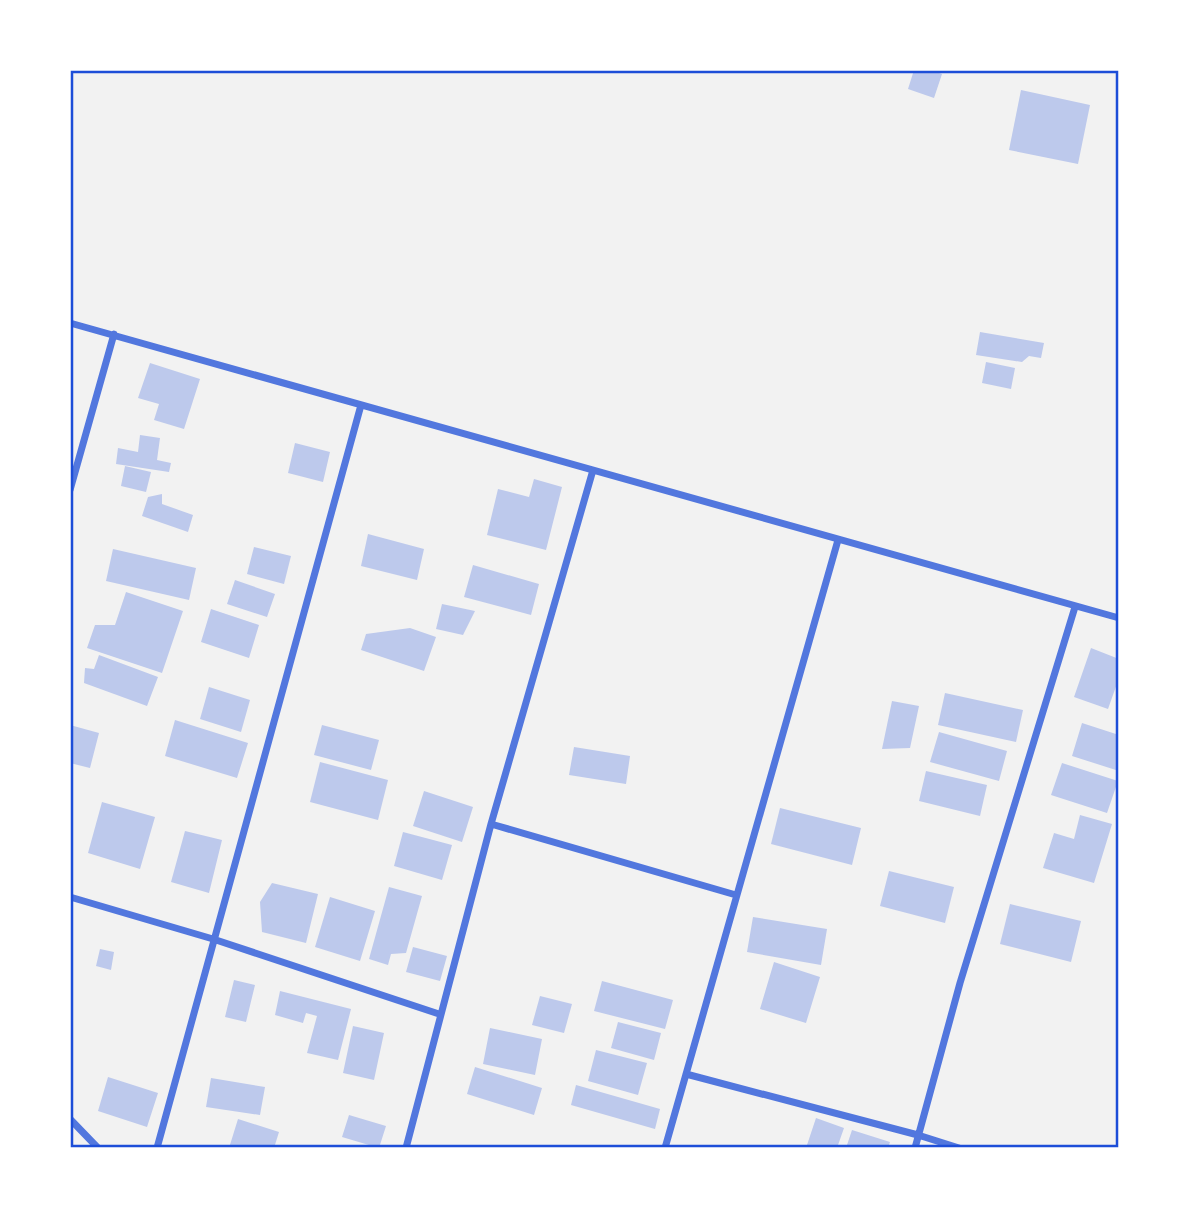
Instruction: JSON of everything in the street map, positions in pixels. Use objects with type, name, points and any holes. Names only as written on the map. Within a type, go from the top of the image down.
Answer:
[{"type":"street","points":[[70,323],[1119,618]]},
{"type":"street","points":[[70,490],[114,334]]},
{"type":"street","points":[[157,1148],[361,405]]},
{"type":"street","points":[[406,1148],[491,824],[593,470]]},
{"type":"street","points":[[665,1148],[838,540]]},
{"type":"street","points":[[915,1148],[960,983],[1075,607]]},
{"type":"street","points":[[491,824],[736,895]]},
{"type":"street","points":[[70,897],[213,939],[439,1014]]},
{"type":"street","points":[[686,1074],[959,1148]]},
{"type":"street","points":[[70,1119],[98,1148]]},
{"type":"building","points":[[914,70],[931,70],[942,74],[934,98],[908,89]]},
{"type":"building","points":[[1021,90],[1090,105],[1078,164],[1009,150]]},
{"type":"building","points":[[980,332],[1044,343],[1041,358],[1029,356],[1022,362],[976,355]]},
{"type":"building","points":[[986,362],[1015,368],[1011,389],[982,383]]},
{"type":"building","points":[[150,363],[200,379],[184,429],[154,420],[159,404],[138,398]]},
{"type":"building","points":[[140,435],[160,438],[157,460],[171,463],[169,472],[116,464],[118,448],[138,452]]},
{"type":"building","points":[[295,443],[330,452],[323,482],[288,473]]},
{"type":"building","points":[[125,466],[151,472],[146,492],[121,486]]},
{"type":"building","points":[[534,479],[562,487],[546,550],[487,535],[498,489],[529,497]]},
{"type":"building","points":[[162,494],[162,504],[193,515],[188,532],[142,516],[148,497]]},
{"type":"building","points":[[368,534],[424,549],[417,580],[361,566]]},
{"type":"building","points":[[254,547],[291,556],[284,584],[247,574]]},
{"type":"building","points":[[113,549],[196,568],[189,600],[106,581]]},
{"type":"building","points":[[473,565],[539,584],[531,615],[464,597]]},
{"type":"building","points":[[235,580],[275,594],[267,617],[227,604]]},
{"type":"building","points":[[126,592],[183,611],[162,673],[87,648],[95,625],[115,625]]},
{"type":"building","points":[[442,604],[475,611],[463,635],[436,629]]},
{"type":"building","points":[[211,609],[259,625],[249,658],[201,642]]},
{"type":"building","points":[[410,628],[436,637],[424,671],[361,650],[366,634]]},
{"type":"building","points":[[1091,648],[1119,659],[1119,678],[1108,709],[1074,697]]},
{"type":"building","points":[[99,655],[158,677],[147,706],[84,683],[85,668],[94,669]]},
{"type":"building","points":[[209,687],[250,700],[241,732],[200,719]]},
{"type":"building","points":[[945,693],[1023,710],[1016,742],[938,725]]},
{"type":"building","points":[[892,701],[919,706],[910,748],[882,749]]},
{"type":"building","points":[[175,720],[248,743],[237,778],[165,756]]},
{"type":"building","points":[[1082,723],[1119,735],[1119,771],[1072,756]]},
{"type":"building","points":[[70,725],[99,733],[90,768],[70,763]]},
{"type":"building","points":[[322,725],[379,740],[371,770],[314,755]]},
{"type":"building","points":[[939,732],[1007,751],[999,781],[930,762]]},
{"type":"building","points":[[574,747],[630,756],[626,784],[569,775]]},
{"type":"building","points":[[320,762],[388,780],[378,820],[310,802]]},
{"type":"building","points":[[1062,763],[1118,781],[1107,813],[1051,795]]},
{"type":"building","points":[[926,771],[987,785],[980,816],[919,801]]},
{"type":"building","points":[[424,791],[473,807],[462,842],[413,826]]},
{"type":"building","points":[[102,802],[155,817],[140,869],[88,853]]},
{"type":"building","points":[[780,808],[861,828],[852,865],[771,844]]},
{"type":"building","points":[[1080,815],[1112,824],[1094,883],[1043,868],[1054,833],[1074,839]]},
{"type":"building","points":[[185,831],[222,840],[209,893],[171,882]]},
{"type":"building","points":[[403,832],[452,845],[442,880],[394,866]]},
{"type":"building","points":[[889,871],[954,887],[945,923],[880,906]]},
{"type":"building","points":[[272,883],[318,894],[306,943],[262,932],[260,902]]},
{"type":"building","points":[[389,887],[422,896],[406,953],[391,954],[388,965],[369,959]]},
{"type":"building","points":[[330,897],[375,911],[360,961],[315,947]]},
{"type":"building","points":[[1010,904],[1081,921],[1071,962],[1000,944]]},
{"type":"building","points":[[753,917],[827,929],[821,965],[747,952]]},
{"type":"building","points":[[413,947],[447,956],[440,981],[406,972]]},
{"type":"building","points":[[100,949],[114,952],[111,970],[96,966]]},
{"type":"building","points":[[774,962],[820,977],[806,1023],[760,1009]]},
{"type":"building","points":[[234,980],[255,985],[246,1022],[225,1017]]},
{"type":"building","points":[[602,981],[673,1000],[665,1029],[594,1011]]},
{"type":"building","points":[[280,991],[351,1009],[338,1060],[307,1053],[317,1016],[306,1013],[303,1023],[275,1015]]},
{"type":"building","points":[[540,996],[572,1004],[564,1033],[532,1025]]},
{"type":"building","points":[[618,1022],[661,1033],[654,1060],[611,1048]]},
{"type":"building","points":[[353,1026],[384,1033],[374,1080],[343,1073]]},
{"type":"building","points":[[490,1028],[542,1039],[535,1075],[483,1064]]},
{"type":"building","points":[[596,1050],[647,1063],[638,1095],[588,1081]]},
{"type":"building","points":[[475,1067],[542,1088],[534,1115],[467,1094]]},
{"type":"building","points":[[108,1077],[158,1093],[147,1127],[98,1111]]},
{"type":"building","points":[[211,1078],[265,1087],[260,1115],[206,1107]]},
{"type":"building","points":[[576,1085],[660,1109],[655,1129],[571,1105]]},
{"type":"building","points":[[349,1115],[386,1126],[379,1148],[342,1137]]},
{"type":"building","points":[[816,1118],[844,1128],[837,1148],[806,1148]]},
{"type":"building","points":[[238,1119],[279,1132],[274,1148],[229,1148]]},
{"type":"building","points":[[852,1130],[890,1142],[888,1148],[846,1148]]}]
